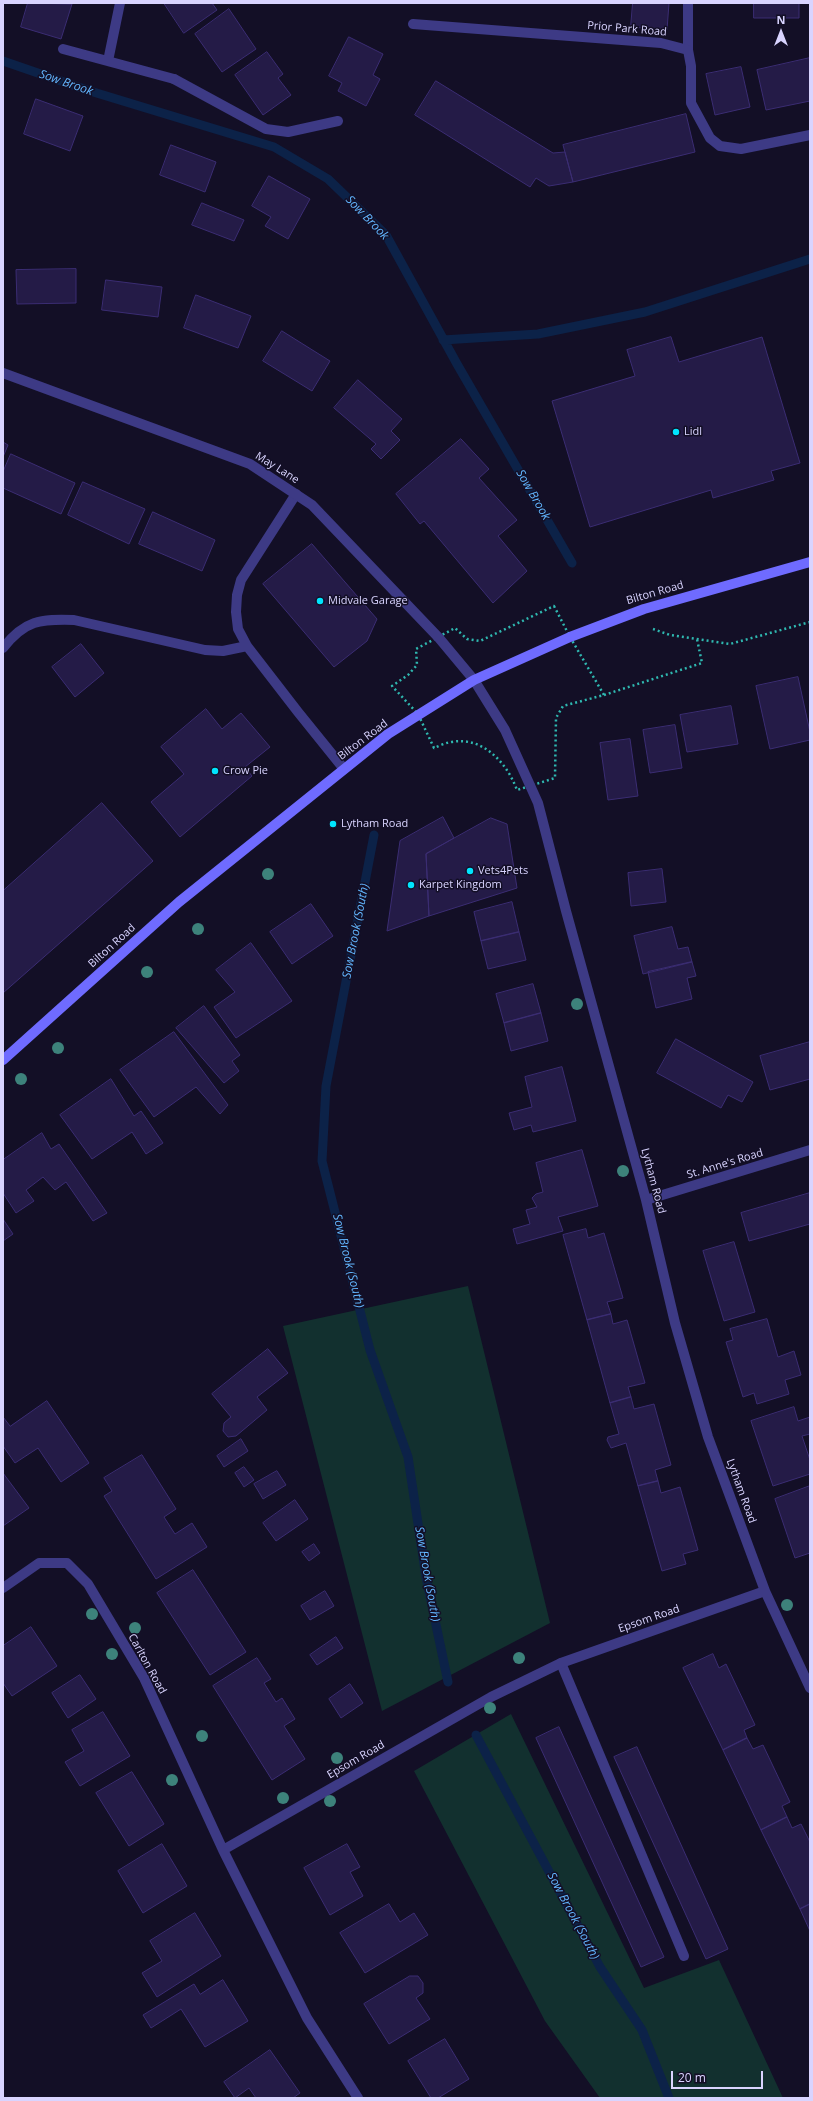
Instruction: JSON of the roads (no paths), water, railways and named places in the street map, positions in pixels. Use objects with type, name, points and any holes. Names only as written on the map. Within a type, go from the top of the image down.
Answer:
[{"type":"main road","name":"Bilton Road","points":[[3,1060],[179,902],[388,734],[474,680],[621,616],[810,562]]},
{"type":"street","points":[[108,61],[120,3]]},
{"type":"street","points":[[688,3],[688,50],[691,66],[691,103],[710,138],[720,146],[741,149],[810,135]]},
{"type":"street","name":"Prior Park Road","points":[[413,24],[660,43],[688,50]]},
{"type":"street","points":[[63,49],[174,79],[266,129],[288,132],[338,120]]},
{"type":"street","name":"May Lane","points":[[3,373],[250,464],[312,505],[439,638],[474,680]]},
{"type":"street","points":[[296,494],[242,580],[237,595],[236,612],[238,628],[247,646],[344,769]]},
{"type":"street","points":[[3,648],[14,634],[34,622],[53,620],[74,620],[204,650],[223,650],[247,646]]},
{"type":"street","name":"Lytham Road","points":[[474,680],[505,730],[538,803],[566,911],[646,1200],[675,1323],[708,1437],[765,1591],[810,1688]]},
{"type":"street","name":"St. Anne's Road","points":[[646,1200],[810,1150]]},
{"type":"street","name":"Carlton Road","points":[[3,1588],[38,1563],[67,1563],[88,1584],[144,1678],[223,1850]]},
{"type":"street","name":"Epsom Road","points":[[223,1850],[491,1697],[561,1664],[765,1591]]},
{"type":"street","points":[[561,1664],[684,1956]]},
{"type":"street","points":[[223,1850],[307,2018],[358,2098]]},
{"type":"waterway","name":"Sow Brook","points":[[3,61],[90,91],[274,147],[328,179],[386,235],[457,364],[572,563]]},
{"type":"waterway","points":[[443,340],[538,334],[645,312],[810,259]]},
{"type":"waterway","name":"Sow Brook (South)","points":[[374,835],[326,1086],[322,1161],[370,1350],[408,1457],[426,1577],[448,1682]]},
{"type":"waterway","name":"Sow Brook (South)","points":[[476,1735],[600,1967],[642,2030],[669,2098]]},
{"type":"place","name":"Lidl","points":[[676,432]]},
{"type":"place","name":"Midvale Garage","points":[[320,601]]},
{"type":"place","name":"Crow Pie","points":[[215,771]]},
{"type":"place","name":"Lytham Road","points":[[333,824]]},
{"type":"place","name":"Vets4Pets","points":[[470,871]]},
{"type":"place","name":"Karpet Kingdom","points":[[411,885]]}]
